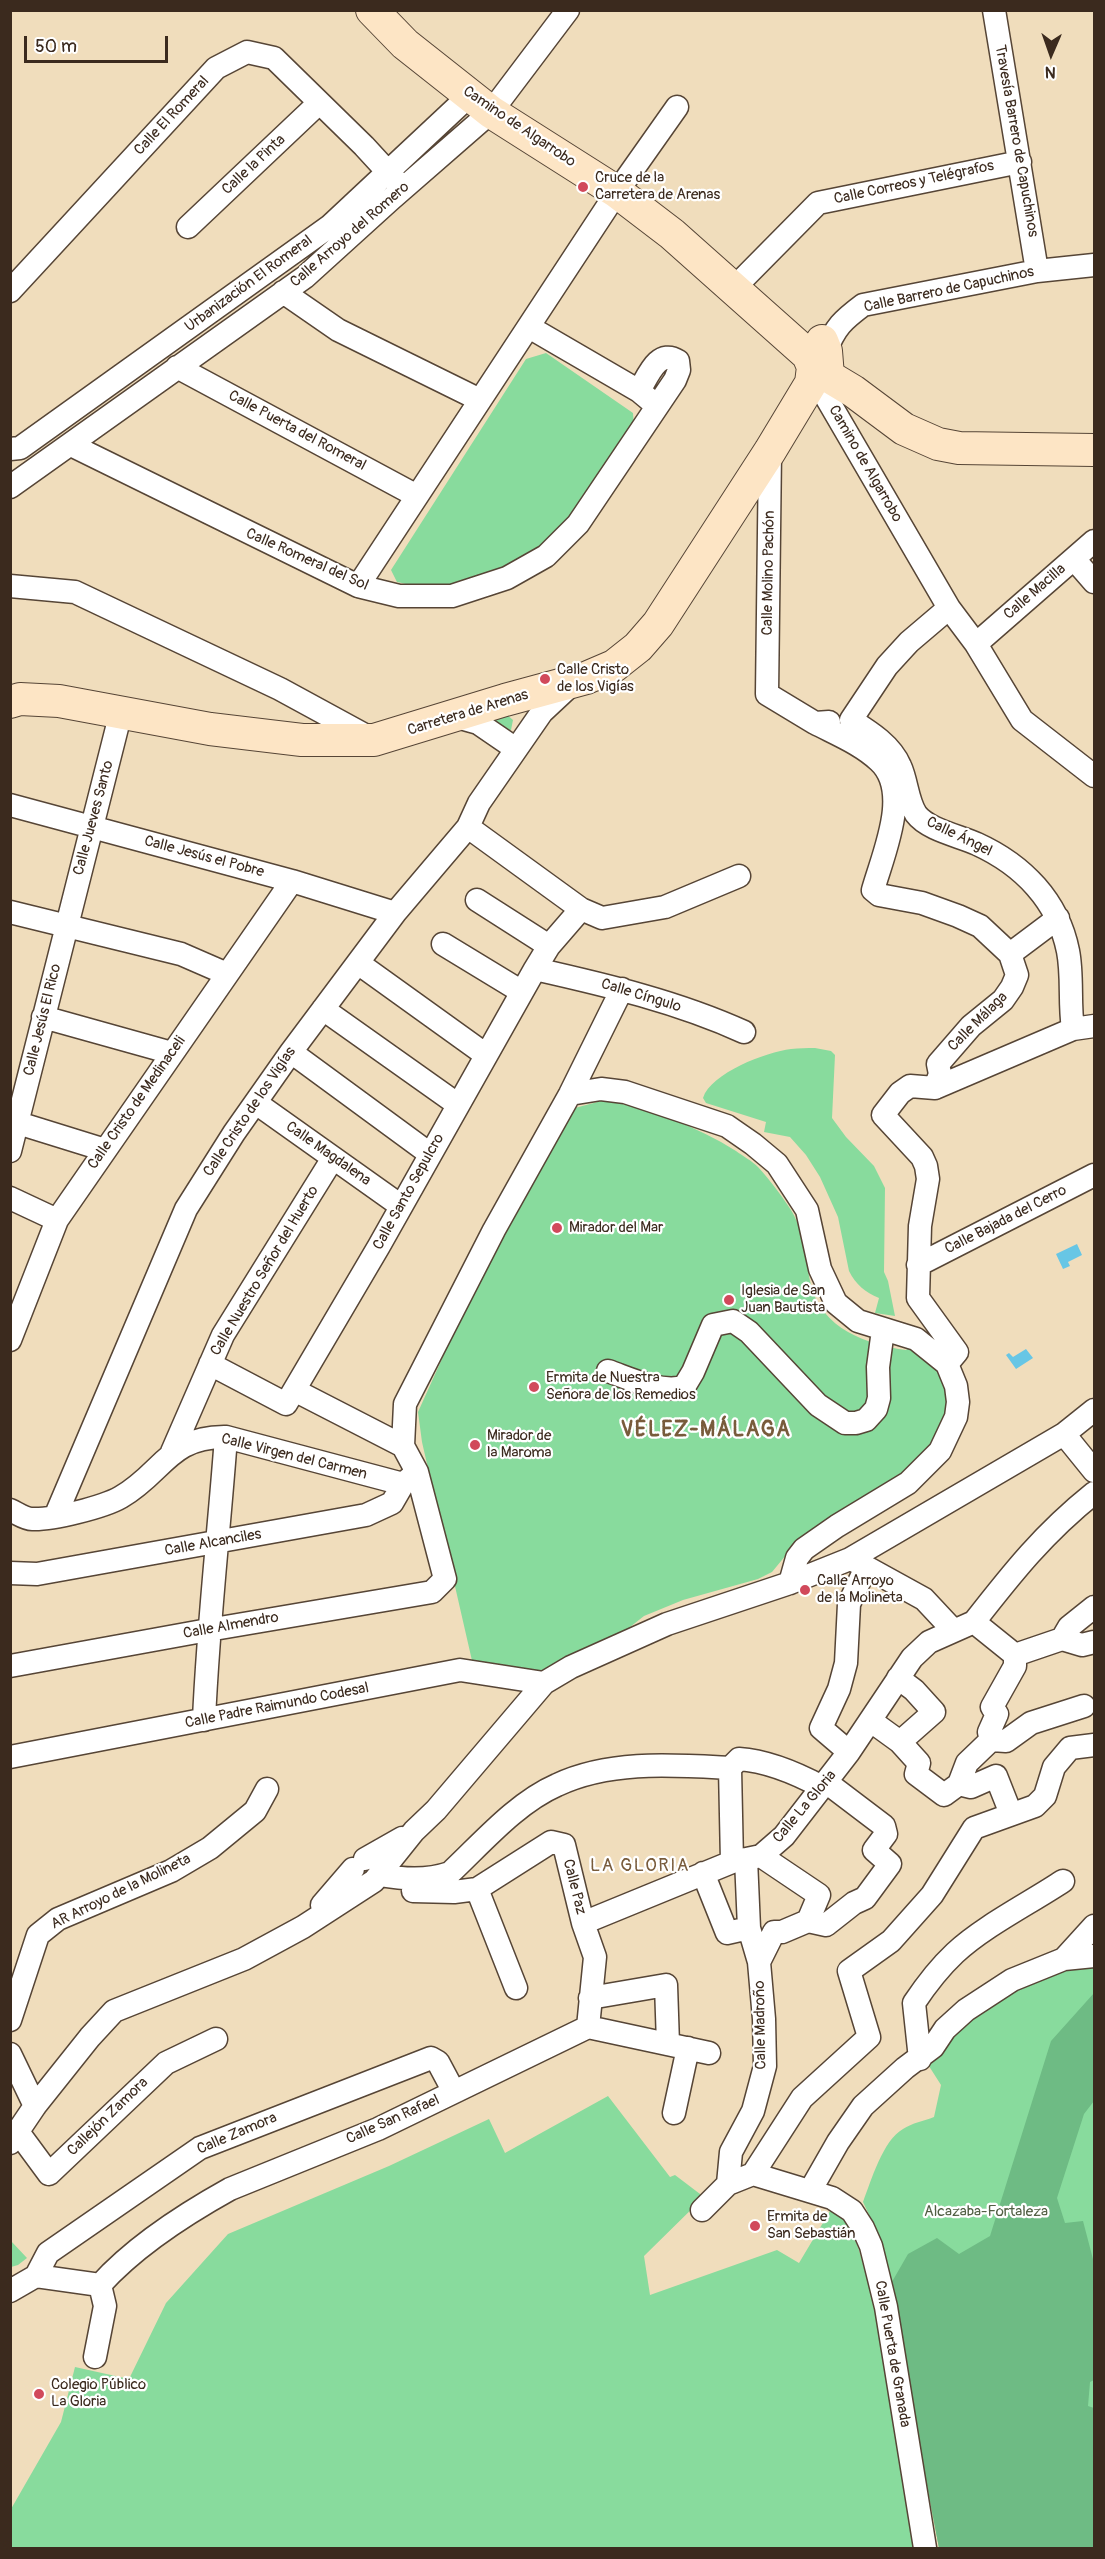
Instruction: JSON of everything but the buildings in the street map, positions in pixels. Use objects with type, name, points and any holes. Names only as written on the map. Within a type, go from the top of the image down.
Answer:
[{"type":"street","name":"Camino de Algarrobo","points":[[372,10],[405,44],[481,104],[617,192],[672,234],[808,355],[813,367],[821,368]]},
{"type":"street","name":"Calle Arroyo del Romero","points":[[10,487],[305,277],[403,188],[568,10]]},
{"type":"street","name":"Travesía Barrero de Capuchinos","points":[[994,10],[1037,271]]},
{"type":"street","name":"Calle El Romeral","points":[[10,291],[216,68],[248,52],[274,58],[364,146],[403,188]]},
{"type":"street","name":"Calle la Pinta","points":[[188,227],[320,103]]},
{"type":"street","name":"Urbanización El Romeral","points":[[10,449],[20,448],[330,226],[386,172],[481,104]]},
{"type":"street","points":[[358,586],[617,192],[677,107]]},
{"type":"street","name":"Calle Correos y Telégrafos","points":[[744,297],[818,203],[1020,162]]},
{"type":"street","name":"Calle Barrero de Capuchinos","points":[[821,368],[840,323],[863,305],[1037,271],[1095,265]]},
{"type":"street","points":[[283,292],[338,330],[480,400]]},
{"type":"street","name":"Camino de Algarrobo","points":[[744,297],[799,322],[821,368],[949,608],[976,644],[1022,720],[1095,776]]},
{"type":"street","points":[[529,327],[639,391],[656,406]]},
{"type":"street","points":[[785,335],[798,338],[821,368],[904,429],[938,444],[958,448],[1095,450]]},
{"type":"street","name":"Calle Romeral del Sol","points":[[71,445],[358,586],[399,596],[452,596],[507,578],[546,556],[578,524],[675,380],[679,370],[678,361],[671,357],[659,360],[639,391]]},
{"type":"street","name":"Calle Puerta del Romeral","points":[[177,367],[417,496]]},
{"type":"street","name":"Carretera de Arenas","points":[[10,702],[20,699],[59,701],[210,729],[302,740],[374,741],[505,699],[575,682],[614,666],[638,648],[658,624],[821,368]]},
{"type":"street","name":"Calle Molino Pachón","points":[[770,451],[766,694],[815,723]]},
{"type":"street","name":"Calle Macilla","points":[[976,644],[1095,541]]},
{"type":"street","points":[[1074,559],[1095,582]]},
{"type":"street","points":[[10,586],[75,592],[280,689],[374,741]]},
{"type":"street","points":[[815,723],[851,720],[887,666],[909,642],[949,608]]},
{"type":"street","name":"Calle Cristo de los Vigías","points":[[55,1517],[186,1209],[234,1133],[291,1052],[395,913],[468,827],[479,803],[531,727],[555,698],[575,682]]},
{"type":"street","points":[[505,699],[519,706],[528,716],[531,727]]},
{"type":"street","name":"Calle Jueves Santo","points":[[66,924],[122,712]]},
{"type":"street","points":[[453,716],[478,723],[516,749]]},
{"type":"street","name":"Calle Ángel","points":[[851,720],[884,744],[900,765],[917,816],[933,826],[979,845],[1020,868],[1045,897],[1058,918],[1068,953],[1070,1008],[1084,1027]]},
{"type":"street","points":[[815,723],[880,761],[890,774],[894,793],[894,817],[873,890],[879,895],[922,903],[958,916],[980,926],[1010,954],[1058,918]]},
{"type":"street","name":"Calle Jesús el Pobre","points":[[10,805],[292,881],[395,913]]},
{"type":"street","points":[[468,827],[581,909],[602,918],[665,907],[739,876]]},
{"type":"street","name":"Calle Cristo de Medinaceli","points":[[10,1340],[57,1220],[292,881]]},
{"type":"street","points":[[477,900],[549,946]]},
{"type":"street","name":"Calle Santo Sepulcro","points":[[296,1391],[535,969],[549,946],[581,909]]},
{"type":"street","points":[[10,912],[181,954],[227,974]]},
{"type":"street","name":"Calle Jesús El Rico","points":[[10,1151],[66,924]]},
{"type":"street","points":[[443,944],[522,992]]},
{"type":"street","name":"Calle Málaga","points":[[935,1088],[939,1074],[938,1064],[971,1026],[1003,1000],[1012,987],[1017,975],[1010,954]]},
{"type":"street","points":[[358,963],[486,1055]]},
{"type":"street","name":"Calle Cíngulo","points":[[535,969],[622,989],[717,1020],[744,1032]]},
{"type":"street","points":[[410,1478],[403,1446],[405,1404],[419,1372],[494,1230],[570,1094],[622,989]]},
{"type":"street","points":[[323,1009],[457,1104]]},
{"type":"street","points":[[43,1017],[172,1053]]},
{"type":"street","points":[[947,1364],[957,1352],[918,1298],[920,1226],[928,1179],[926,1166],[922,1157],[883,1114],[900,1093],[910,1086],[935,1088],[1036,1044],[1084,1027]]},
{"type":"street","points":[[291,1052],[430,1154]]},
{"type":"street","points":[[570,1094],[601,1089],[625,1092],[727,1126],[753,1144],[777,1164],[807,1210],[820,1269],[836,1303],[858,1321],[916,1339],[947,1364],[956,1386],[956,1417],[940,1451],[908,1483],[804,1549],[794,1564],[790,1583]]},
{"type":"street","name":"Calle Magdalena","points":[[256,1103],[401,1206]]},
{"type":"street","points":[[18,1123],[105,1150]]},
{"type":"street","name":"Calle Nuestro Señor del Huerto","points":[[172,1452],[224,1335],[333,1158]]},
{"type":"street","name":"Calle Bajada del Cerro","points":[[918,1265],[1095,1174]]},
{"type":"street","points":[[10,1198],[57,1220]]},
{"type":"street","points":[[608,1371],[638,1382],[684,1387],[713,1325],[733,1321],[749,1332],[818,1405],[845,1423],[856,1424],[866,1420],[876,1409],[879,1398],[878,1367],[883,1330]]},
{"type":"street","points":[[210,1364],[286,1404],[296,1391],[403,1446]]},
{"type":"street","points":[[14,2138],[35,2106],[90,2037],[114,2011],[244,1959],[303,1927],[368,1874],[436,1810],[544,1683],[571,1667],[667,1624],[858,1563],[1064,1434],[1095,1410]]},
{"type":"street","points":[[1064,1434],[1093,1469]]},
{"type":"street","name":"Calle Virgen del Carmen","points":[[10,1510],[30,1519],[55,1517],[121,1498],[149,1476],[172,1452],[208,1437],[226,1437],[410,1478]]},
{"type":"street","points":[[204,1720],[208,1630],[219,1542],[226,1437]]},
{"type":"street","name":"Calle Alcanciles","points":[[10,1573],[37,1574],[366,1515],[392,1503],[410,1478]]},
{"type":"street","name":"Calle Almendro","points":[[10,1666],[432,1592],[446,1578],[410,1478]]},
{"type":"street","points":[[1015,1655],[974,1622],[1027,1555],[1073,1509],[1094,1493]]},
{"type":"street","points":[[858,1563],[924,1599],[953,1630]]},
{"type":"street","points":[[849,1752],[821,1728],[839,1689],[846,1663],[849,1604],[858,1563]]},
{"type":"street","points":[[1062,1639],[1069,1627],[1095,1607]]},
{"type":"street","name":"Calle La Gloria","points":[[583,1923],[703,1873],[746,1859],[784,1836],[849,1752],[912,1658],[929,1642],[974,1622]]},
{"type":"street","points":[[1015,1655],[1062,1639],[1082,1645],[1095,1642]]},
{"type":"street","points":[[991,1740],[989,1732],[997,1714],[992,1707],[1015,1666],[1015,1655]]},
{"type":"street","name":"Calle Padre Raimundo Codesal","points":[[10,1757],[460,1670],[544,1683]]},
{"type":"street","points":[[898,1678],[914,1690],[934,1712],[900,1742]]},
{"type":"street","points":[[871,1721],[900,1742],[919,1764],[916,1774],[944,1795],[958,1784],[967,1763],[991,1740],[1006,1741],[1031,1724],[1084,1706]]},
{"type":"street","points":[[702,2210],[728,2184],[753,2174],[802,2098],[870,2037],[849,1971],[891,1941],[932,1895],[974,1828],[1035,1806],[1045,1796],[1054,1767],[1070,1748],[1095,1745]]},
{"type":"street","points":[[368,1874],[406,1879],[435,1878],[450,1873],[520,1808],[557,1785],[612,1768],[674,1765],[730,1768],[739,1759],[756,1760],[824,1784],[884,1826],[886,1834],[874,1850],[890,1864],[865,1898],[854,1903],[826,1924],[808,1921],[782,1932],[774,1932],[759,1962]]},
{"type":"street","name":"Calle Madroño","points":[[728,2184],[731,2152],[753,2111],[765,2066],[759,1962],[749,1928],[746,1859],[730,1768]]},
{"type":"street","points":[[958,1784],[971,1787],[996,1776],[1011,1814]]},
{"type":"street","name":"AR Arroyo de la Molineta","points":[[10,2020],[38,1935],[58,1919],[171,1871],[210,1848],[255,1811],[267,1789]]},
{"type":"street","name":"Calle Paz","points":[[368,1874],[383,1887],[399,1891],[454,1892],[477,1889],[550,1842],[564,1845],[583,1923],[595,1957],[588,2027]]},
{"type":"street","points":[[746,1859],[819,1895],[808,1921]]},
{"type":"street","points":[[703,1873],[727,1933],[749,1928]]},
{"type":"street","points":[[920,2059],[914,2003],[933,1976],[956,1952],[983,1931],[1064,1881]]},
{"type":"street","points":[[477,1889],[516,1988]]},
{"type":"street","points":[[1064,1959],[1095,1926]]},
{"type":"street","points":[[810,2191],[838,2142],[863,2106],[904,2068],[920,2059],[933,2047],[945,2029],[966,2010],[1012,1980],[1064,1959],[1095,1956]]},
{"type":"street","points":[[590,1998],[666,1985],[688,2048],[674,2114]]},
{"type":"street","points":[[588,2027],[688,2048]]},
{"type":"street","name":"Calle San Rafael","points":[[100,2285],[120,2263],[223,2193],[378,2129],[588,2027]]},
{"type":"street","name":"Callejón Zamora","points":[[14,2138],[49,2174],[165,2063],[216,2039]]},
{"type":"street","points":[[10,2054],[35,2106]]},
{"type":"street","name":"Calle Zamora","points":[[36,2277],[48,2253],[200,2148],[431,2058],[438,2062],[454,2092]]},
{"type":"street","name":"Calle Puerta de Granada","points":[[753,2174],[832,2198],[852,2211],[863,2228],[871,2246],[886,2307],[925,2548]]},
{"type":"street","points":[[10,2291],[36,2277],[100,2285],[105,2306],[95,2357]]},
{"type":"green space","points":[[546,353],[633,413],[634,427],[600,480],[564,527],[531,554],[512,565],[471,581],[449,585],[424,587],[397,582],[391,570],[526,359]]},
{"type":"green space","points":[[506,714],[513,720],[511,730],[505,730],[486,715]]},
{"type":"green space","points":[[815,1048],[831,1051],[835,1055],[832,1118],[846,1137],[874,1166],[885,1188],[884,1272],[895,1316],[875,1313],[879,1298],[861,1288],[849,1271],[838,1217],[820,1177],[806,1155],[790,1137],[764,1132],[766,1122],[706,1103],[703,1098],[717,1080],[754,1059],[780,1051]]},
{"type":"green space","points":[[605,1100],[656,1114],[690,1127],[721,1142],[756,1165],[780,1194],[796,1219],[802,1237],[811,1285],[816,1300],[825,1313],[835,1323],[861,1339],[891,1348],[906,1350],[910,1347],[935,1365],[945,1384],[948,1412],[937,1437],[913,1466],[791,1549],[772,1572],[758,1579],[683,1600],[644,1616],[611,1642],[536,1674],[473,1665],[422,1442],[418,1412],[483,1268],[571,1109]]},
{"type":"green space","name":"Alcazaba-Fortaleza","points":[[1094,1963],[1094,2548],[939,2548],[880,2238],[863,2202],[889,2142],[907,2127],[934,2117],[941,2085],[927,2063],[973,2013],[1050,1972]]},
{"type":"green space","name":"Alcazaba-Fortaleza","points":[[1094,1993],[1094,2101],[1084,2114],[1057,2198],[1065,2223],[1083,2221],[1094,2263],[1094,2380],[1090,2382],[1088,2406],[1094,2408],[1094,2548],[939,2548],[889,2287],[908,2254],[937,2238],[959,2254],[990,2236],[1051,2041]]},
{"type":"green space","points":[[608,2096],[670,2177],[675,2175],[704,2197],[644,2256],[650,2295],[777,2250],[799,2263],[830,2211],[848,2221],[859,2250],[885,2343],[916,2548],[11,2548],[11,2509],[61,2422],[75,2367],[129,2379],[166,2303],[228,2234],[389,2166],[489,2119],[505,2153]]},
{"type":"green space","points":[[11,2241],[27,2258],[11,2267]]},
{"type":"water","points":[[1077,1244],[1082,1255],[1068,1262],[1070,1266],[1063,1269],[1056,1254]]},
{"type":"water","points":[[1026,1349],[1033,1358],[1016,1369],[1006,1355],[1009,1353],[1013,1357]]},
{"type":"place","name":"Cruce de la Carretera de Arenas","points":[[583,187]]},
{"type":"place","name":"Calle Cristo de los Vigías","points":[[545,679]]},
{"type":"place","name":"Mirador del Mar","points":[[557,1228]]},
{"type":"place","name":"Iglesia de San Juan Bautista","points":[[729,1300]]},
{"type":"place","name":"Ermita de Nuestra Señora de los Remedios","points":[[534,1387]]},
{"type":"place","name":"Mirador de la Maroma","points":[[475,1445]]},
{"type":"place","name":"Calle Arroyo de la Molineta","points":[[805,1590]]},
{"type":"place","name":"Ermita de San Sebastián","points":[[755,2226]]},
{"type":"place","name":"Colegio Público La Gloria","points":[[39,2394]]},
{"type":"district","name":"VÉLEZ-MÁLAGA","points":[[706,1431]]},
{"type":"district","name":"LA GLORIA","points":[[640,1866]]}]
